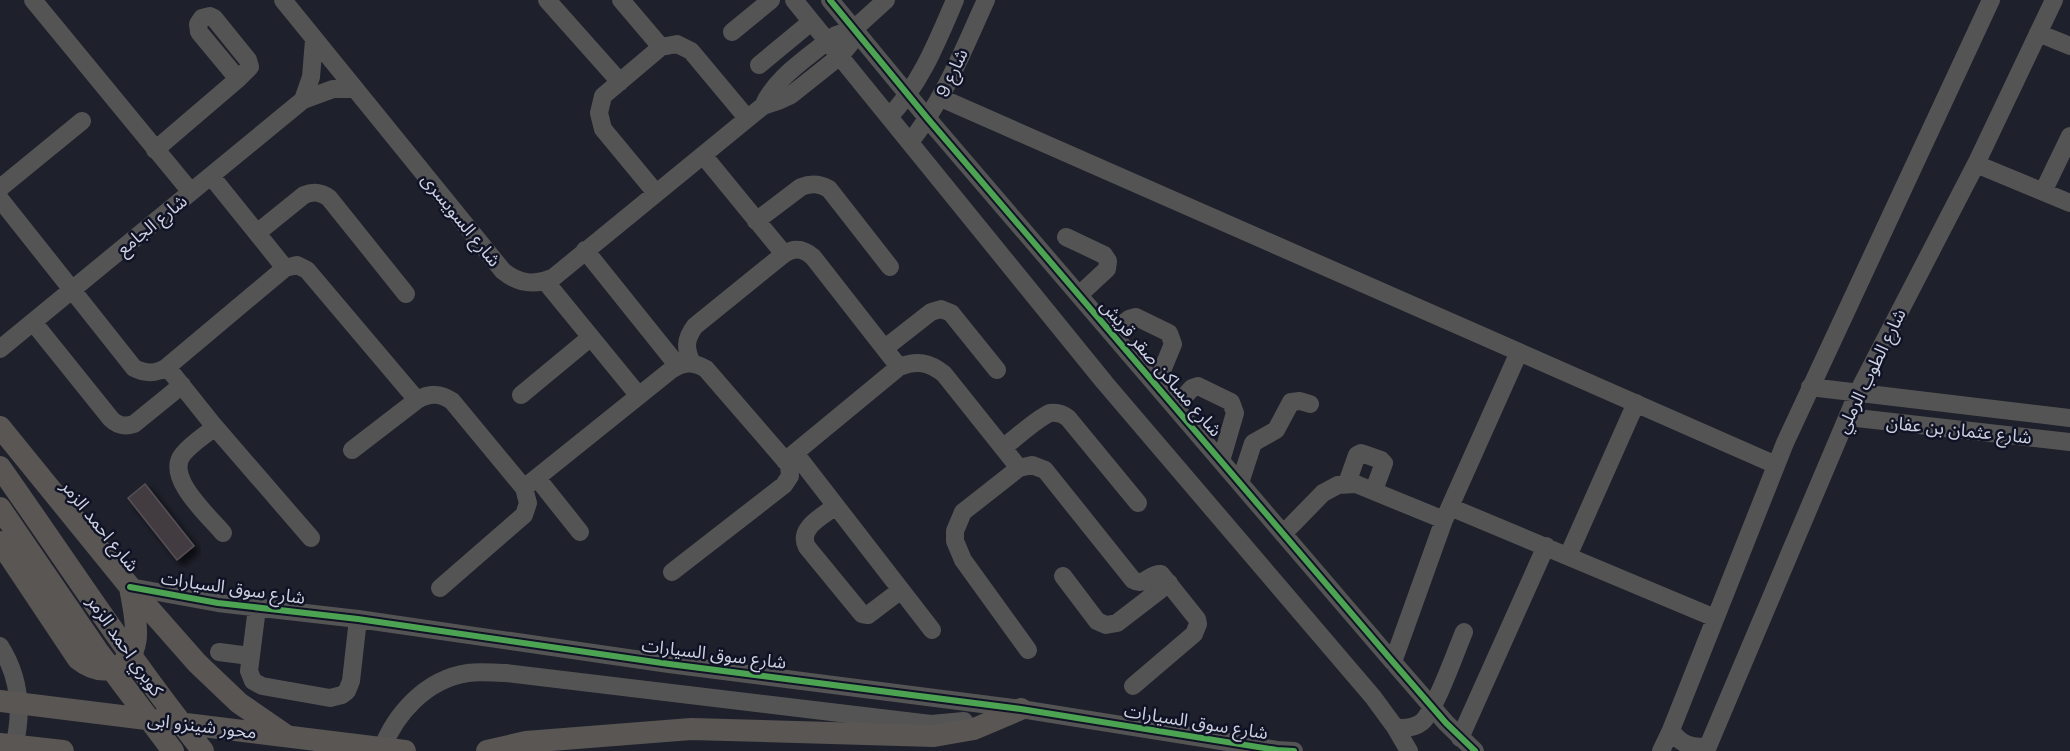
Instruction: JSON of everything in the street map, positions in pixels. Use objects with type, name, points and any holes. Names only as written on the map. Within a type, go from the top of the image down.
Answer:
[{"type":"main road","name":"شارع احمد الزمر","points":[[0,427],[130,587],[217,684],[239,703],[287,736]]},
{"type":"main road","name":"كوبري احمد الزمر","points":[[0,467],[152,686],[203,751]]},
{"type":"main road","name":"كوبري احمد الزمر","points":[[0,508],[97,650],[173,751]]},
{"type":"main road","name":"شارع احمد الزمر","points":[[0,542],[78,659],[91,668],[114,668],[132,653],[137,638],[130,587]]},
{"type":"main road","name":"محور شينزو ابى","points":[[0,701],[405,751]]},
{"type":"main road","points":[[487,751],[526,742],[692,729],[934,736],[974,729],[1012,708]]},
{"type":"main road","points":[[0,744],[63,751]]},
{"type":"street","points":[[33,0],[191,192]]},
{"type":"street","name":"شارع السويسرى","points":[[283,0],[503,271],[522,282],[545,281]]},
{"type":"street","points":[[547,0],[620,82]]},
{"type":"street","points":[[621,0],[661,47]]},
{"type":"street","points":[[732,32],[771,0]]},
{"type":"street","points":[[794,0],[1105,383],[1373,697],[1409,751]]},
{"type":"street","name":"شارع مساكن صقر قريش","points":[[830,0],[928,119],[1283,534],[1432,707],[1475,751]]},
{"type":"street","points":[[763,106],[778,82],[827,41],[836,35],[854,29],[886,0]]},
{"type":"street","name":"شارع 9","points":[[889,117],[909,95],[924,70],[956,0]]},
{"type":"street","name":"شارع 9","points":[[910,142],[941,98],[986,0]]},
{"type":"street","points":[[1660,751],[1671,730],[1776,465],[1810,387],[1990,0]]},
{"type":"street","name":"شارع الطوب الرملي","points":[[1707,748],[1858,392],[1976,164],[2054,0]]},
{"type":"street","points":[[759,65],[812,22]]},
{"type":"street","points":[[639,396],[545,281],[554,277],[747,118],[763,106],[778,102],[790,95],[840,56],[850,44],[854,29]]},
{"type":"street","points":[[2038,33],[2070,46]]},
{"type":"street","points":[[303,100],[312,71],[314,40]]},
{"type":"street","points":[[656,193],[603,129],[599,113],[603,96],[661,47],[677,44],[692,51],[747,118]]},
{"type":"street","points":[[155,150],[238,79]]},
{"type":"street","name":"شارع الجامع","points":[[0,349],[303,100],[333,89],[354,89]]},
{"type":"street","points":[[941,98],[1776,465]]},
{"type":"street","points":[[3,180],[82,121]]},
{"type":"street","points":[[2043,192],[2070,136]]},
{"type":"street","points":[[703,155],[783,254]]},
{"type":"street","points":[[1976,164],[2070,203]]},
{"type":"street","points":[[211,176],[285,267]]},
{"type":"street","points":[[756,221],[801,187],[822,185],[829,189],[890,267]]},
{"type":"street","points":[[257,233],[304,195],[324,194],[406,294]]},
{"type":"street","points":[[0,199],[134,368],[154,373],[167,367],[285,267],[297,265],[308,270],[417,400]]},
{"type":"street","points":[[1066,237],[1104,255],[1108,261],[1107,269],[1079,295]]},
{"type":"street","points":[[585,250],[685,364],[706,369],[836,506],[932,630]]},
{"type":"street","points":[[440,588],[524,516],[530,483],[639,396],[685,364],[688,354],[686,344],[695,326],[790,250],[807,251],[813,257],[899,367]]},
{"type":"street","points":[[885,348],[931,312],[941,309],[951,313],[997,370]]},
{"type":"street","points":[[1111,333],[1129,319],[1136,317],[1172,336],[1172,348],[1156,385]]},
{"type":"street","points":[[33,321],[111,419],[118,424],[128,426],[134,424],[182,385]]},
{"type":"street","points":[[521,395],[591,337]]},
{"type":"street","points":[[1393,662],[1447,514],[1519,352]]},
{"type":"street","points":[[790,457],[899,367],[911,362],[923,362],[934,366],[944,374],[1019,468]]},
{"type":"street","points":[[167,367],[311,538]]},
{"type":"street","points":[[1175,407],[1192,388],[1198,386],[1231,402],[1235,413],[1221,461]]},
{"type":"street","name":"شارع عثمان بن عفان","points":[[1810,387],[2070,417]]},
{"type":"street","points":[[352,450],[417,400],[426,395],[444,396],[452,401],[580,532]]},
{"type":"street","points":[[1240,483],[1251,446],[1256,440],[1276,430],[1291,402],[1300,401],[1310,404]]},
{"type":"street","points":[[1568,556],[1636,403]]},
{"type":"street","points":[[1003,448],[1050,413],[1063,414],[1138,503]]},
{"type":"street","name":"شارع عثمان بن عفان","points":[[1848,417],[2070,442]]},
{"type":"street","points":[[215,426],[182,455],[178,471],[184,487],[223,533]]},
{"type":"street","points":[[1347,483],[1357,455],[1361,453],[1384,463],[1374,490]]},
{"type":"street","points":[[672,572],[788,482],[790,457]]},
{"type":"street","points":[[1028,650],[963,560],[955,541],[955,531],[963,512],[1019,468],[1032,465],[1045,470],[1133,580],[1143,583],[1157,573],[1163,576],[1194,615],[1198,624],[1194,634],[1133,686]]},
{"type":"street","points":[[1283,534],[1323,493],[1338,485],[1356,484],[1546,546],[1715,618]]},
{"type":"street","points":[[836,506],[807,530],[804,539],[807,547],[862,615],[868,615],[902,590]]},
{"type":"street","points":[[1460,738],[1546,546]]},
{"type":"street","points":[[1063,576],[1097,621],[1106,625],[1117,623],[1169,583]]},
{"type":"street","name":"شارع سوق السيارات","points":[[130,587],[218,603],[358,619],[658,662],[1012,708],[1282,751]]},
{"type":"street","points":[[257,608],[249,671],[257,684],[330,698],[342,695],[350,687],[358,619]]},
{"type":"street","points":[[1395,727],[1402,729],[1417,725],[1429,714],[1464,632]]},
{"type":"street","points":[[0,646],[12,670],[19,703],[19,720],[13,751]]},
{"type":"street","points":[[219,652],[250,656]]},
{"type":"street","points":[[381,751],[398,717],[412,701],[429,688],[468,673],[506,672],[931,724],[965,721],[1012,708]]},
{"type":"street","points":[[1671,730],[1680,741],[1687,745],[1707,748]]},
{"type":"building","points":[[145,484],[194,546],[177,560],[128,498]]},
{"type":"cycle path","points":[[830,0],[928,119],[1393,662],[1446,723],[1475,751]]},
{"type":"cycle path","points":[[130,587],[218,603],[358,619],[669,664],[1021,709],[1294,751]]}]
